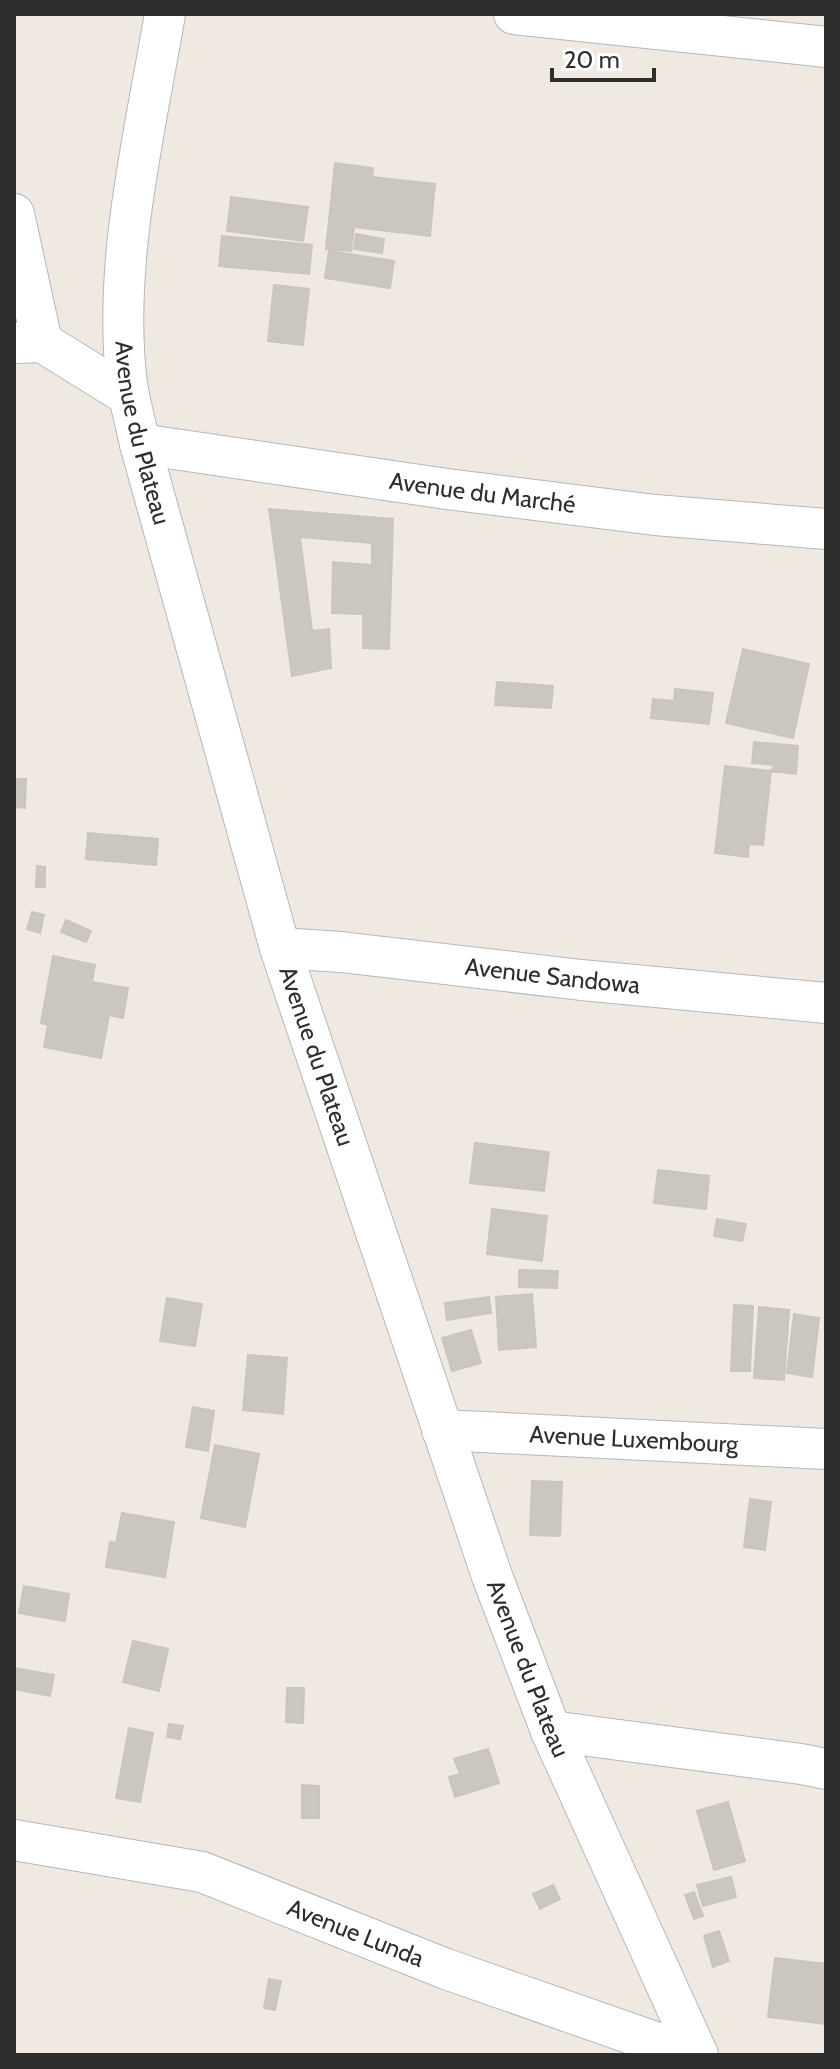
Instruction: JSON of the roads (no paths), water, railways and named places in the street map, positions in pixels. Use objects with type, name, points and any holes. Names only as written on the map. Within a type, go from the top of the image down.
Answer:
[{"type":"street","name":"Avenue du Plateau","points":[[165,14],[129,224],[124,321],[129,396],[140,444],[280,948],[492,1576],[551,1731],[695,2055]]},
{"type":"street","points":[[514,14],[826,47]]},
{"type":"street","points":[[14,214],[28,342],[129,396]]},
{"type":"street","name":"Avenue du Marché","points":[[140,444],[655,515],[826,529]]},
{"type":"street","name":"Avenue Sandowa","points":[[280,948],[826,1003]]},
{"type":"street","name":"Avenue Luxembourg","points":[[442,1430],[826,1449]]},
{"type":"street","points":[[551,1731],[826,1769]]},
{"type":"street","name":"Avenue Lunda","points":[[14,1840],[202,1872],[446,1969],[695,2055]]}]
